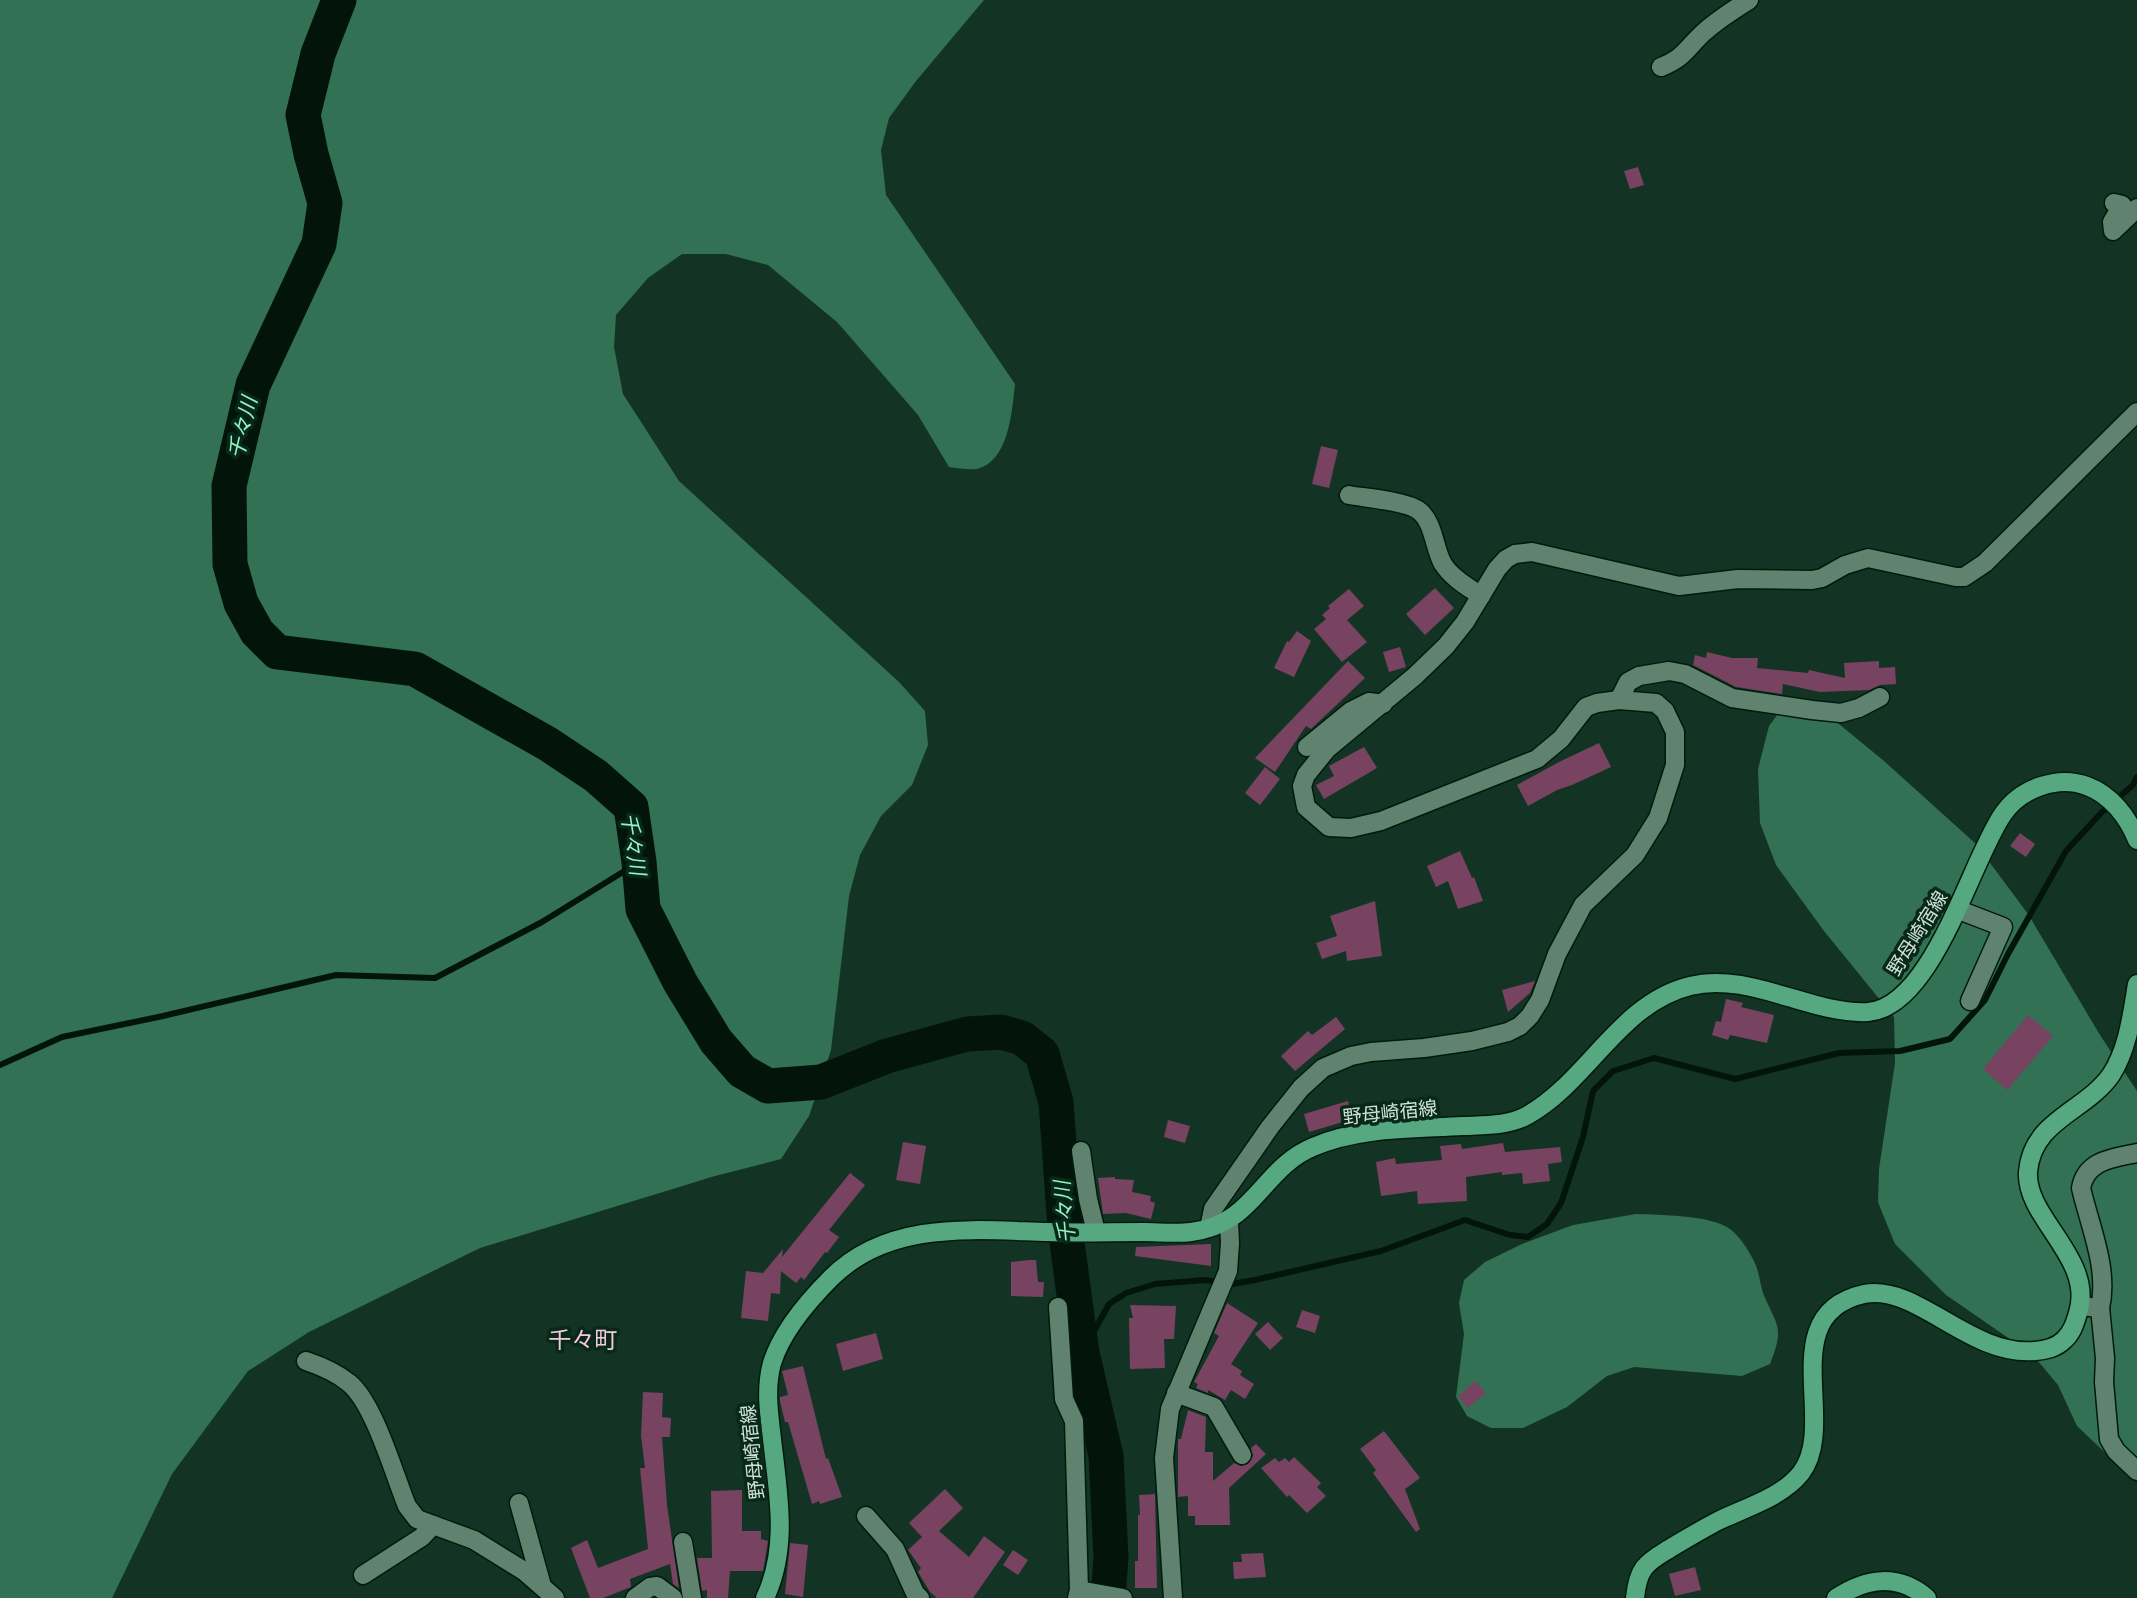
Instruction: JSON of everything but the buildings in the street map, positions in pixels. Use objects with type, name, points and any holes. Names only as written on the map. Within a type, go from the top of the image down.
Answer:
[{"type":"main road","name":"野母崎宿線","points":[[765,1598],[778,1563],[781,1536],[767,1395],[771,1368],[776,1352],[791,1326],[830,1279],[849,1262],[888,1242],[918,1234],[970,1228],[1051,1232],[1192,1232],[1229,1222],[1275,1175],[1308,1148],[1364,1132],[1505,1123],[1527,1116],[1567,1086],[1617,1032],[1651,1004],[1673,991],[1694,985],[1730,983],[1827,1006],[1862,1012],[1879,1010],[1901,998],[1927,964],[1959,910],[2002,816],[2023,795],[2050,783],[2064,781],[2090,787],[2105,794],[2118,808],[2137,841]]},
{"type":"main road","points":[[1635,1598],[1641,1574],[1650,1562],[1690,1536],[1775,1494],[1801,1474],[1809,1457],[1813,1437],[1813,1361],[1817,1333],[1822,1320],[1839,1304],[1863,1294],[1896,1296],[1990,1345],[2025,1352],[2053,1349],[2064,1340],[2074,1327],[2080,1306],[2080,1285],[2070,1257],[2032,1193],[2028,1177],[2030,1157],[2051,1126],[2103,1084],[2112,1073],[2127,1039],[2137,984]]},
{"type":"main road","points":[[1836,1598],[1869,1583],[1885,1580],[1909,1585],[1927,1598]]},
{"type":"street","points":[[1661,67],[1678,61],[1704,32],[1749,0]]},
{"type":"street","points":[[2114,203],[2122,205],[2112,222],[2113,231],[2137,208]]},
{"type":"street","points":[[1209,1228],[1213,1209],[1270,1127],[1301,1088],[1323,1068],[1361,1054],[1472,1041],[1508,1032],[1520,1026],[1540,1000],[1574,918],[1583,905],[1635,855],[1653,828],[1668,792],[1677,744],[1672,722],[1665,711],[1656,703],[1647,701],[1619,700],[1586,708],[1561,739],[1537,759],[1381,821],[1351,828],[1329,827],[1306,807],[1302,786],[1306,775],[1327,749],[1384,704],[1446,646],[1506,559],[1515,554],[1532,552],[1679,586],[1738,579],[1812,580],[1868,558],[1964,577],[1985,563],[2137,412]]},
{"type":"street","points":[[1349,495],[1393,502],[1418,510],[1427,522],[1444,565],[1456,579],[1481,596]]},
{"type":"street","points":[[1619,700],[1628,682],[1639,676],[1669,671],[1685,674],[1732,698],[1812,710],[1841,713],[1859,708],[1880,697]]},
{"type":"street","points":[[1307,747],[1351,712],[1369,702],[1384,704]]},
{"type":"street","points":[[1959,910],[2003,927],[1970,1001]]},
{"type":"street","points":[[1081,1151],[1095,1232]]},
{"type":"street","points":[[2137,1153],[2093,1165],[2083,1179],[2081,1188],[2100,1264],[2100,1308],[2109,1439],[2116,1451],[2137,1471]]},
{"type":"street","points":[[1173,1598],[1164,1458],[1170,1409],[1228,1271],[1229,1222]]},
{"type":"street","points":[[2080,1306],[2100,1308]]},
{"type":"street","points":[[1058,1307],[1064,1399],[1074,1421],[1081,1593],[1123,1598]]},
{"type":"street","points":[[306,1361],[323,1367],[350,1383],[368,1405],[407,1506],[417,1519],[474,1540],[524,1571],[549,1592]]},
{"type":"street","points":[[1176,1393],[1214,1407],[1242,1455]]},
{"type":"street","points":[[519,1503],[549,1592]]},
{"type":"street","points":[[866,1516],[895,1549],[914,1596]]},
{"type":"street","points":[[363,1575],[422,1538],[433,1525]]},
{"type":"street","points":[[683,1542],[692,1598]]},
{"type":"street","points":[[635,1598],[650,1587],[657,1586],[673,1598]]},
{"type":"green space","points":[[0,0],[984,0],[916,81],[889,118],[881,150],[886,195],[1015,384],[1007,434],[996,456],[977,469],[949,467],[918,415],[837,322],[768,265],[726,254],[682,254],[648,278],[616,315],[614,347],[623,394],[679,481],[899,682],[925,711],[928,745],[912,785],[881,816],[860,855],[849,896],[831,1050],[809,1116],[781,1159],[715,1176],[480,1248],[309,1332],[248,1371],[172,1474],[112,1598],[0,1598]]},
{"type":"green space","points":[[1781,710],[1822,710],[1884,761],[1976,844],[2028,914],[2100,1035],[2137,1091],[2137,1473],[2116,1463],[2077,1426],[2058,1385],[2033,1355],[1946,1295],[1895,1244],[1878,1202],[1879,1169],[1895,1063],[1894,1017],[1824,931],[1776,865],[1760,823],[1758,769],[1769,726]]},
{"type":"green space","points":[[1636,1214],[1707,1220],[1727,1227],[1739,1238],[1756,1265],[1763,1293],[1777,1327],[1777,1342],[1770,1364],[1742,1376],[1634,1367],[1607,1376],[1567,1407],[1523,1428],[1491,1428],[1467,1416],[1456,1397],[1464,1334],[1459,1303],[1464,1280],[1485,1262],[1522,1244],[1573,1225]]},
{"type":"waterway","name":"千々川","points":[[339,0],[318,54],[303,115],[325,203],[319,244],[253,385],[229,486],[230,564],[241,603],[257,632],[277,652],[415,669],[548,744],[596,776],[631,807],[643,909],[680,982],[716,1041],[742,1071],[768,1086],[821,1082],[887,1056],[967,1034],[1001,1032],[1022,1038],[1042,1054],[1056,1102],[1065,1228],[1082,1353],[1106,1456],[1111,1557],[1108,1598]]},
{"type":"waterway","points":[[1082,1353],[1109,1304],[1126,1293],[1155,1284],[1205,1280],[1232,1284],[1255,1280],[1381,1251],[1465,1220],[1510,1235],[1528,1237],[1547,1224],[1561,1203],[1583,1137],[1593,1091],[1613,1071],[1654,1058],[1735,1079],[1839,1053],[1900,1051],[1950,1039],[1985,1000],[2066,851],[2101,813],[2133,785],[2137,777]]},
{"type":"waterway","points":[[0,1065],[62,1037],[336,975],[435,978],[542,922],[639,862]]},
{"type":"district","name":"千々町","points":[[583,1340]]}]
